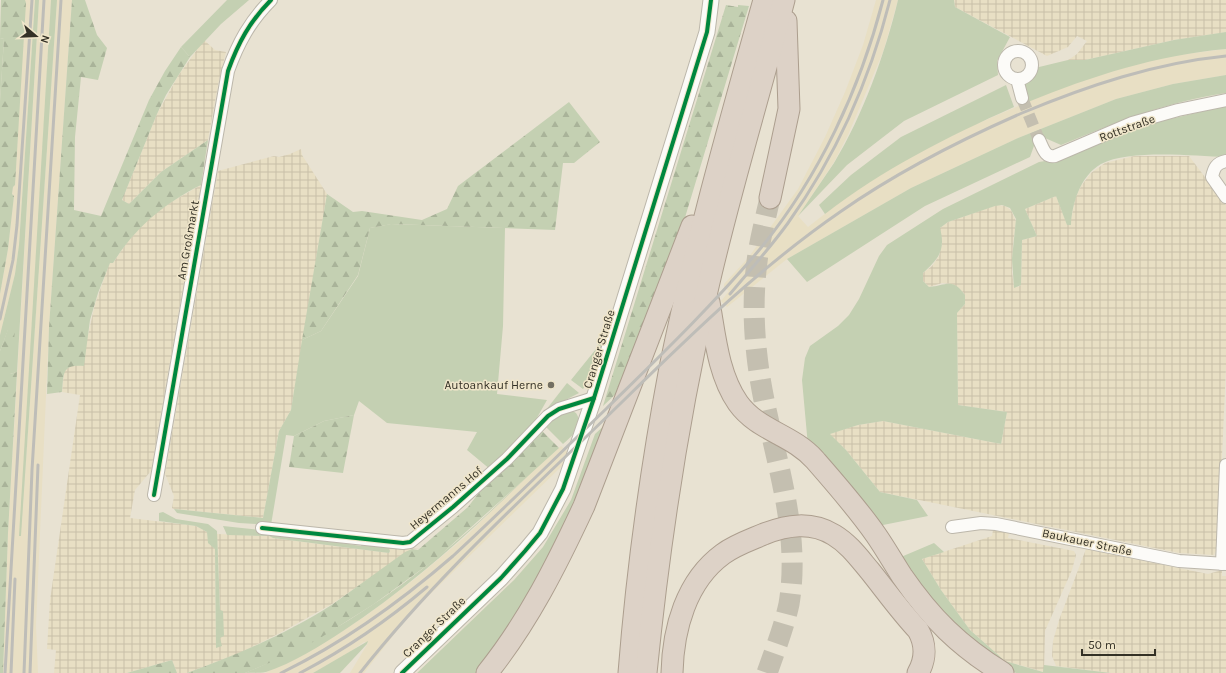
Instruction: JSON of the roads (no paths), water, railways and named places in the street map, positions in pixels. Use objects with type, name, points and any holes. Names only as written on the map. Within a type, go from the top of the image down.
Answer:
[{"type":"highway","points":[[629,673],[647,506],[657,440],[671,367],[687,293],[726,138],[764,0]]},
{"type":"highway","points":[[770,198],[790,109],[785,0]]},
{"type":"highway","points":[[646,673],[665,507],[688,378],[729,197],[766,74],[785,0]]},
{"type":"highway","points":[[487,673],[514,636],[532,607],[569,539],[584,506],[726,138]]},
{"type":"highway","points":[[707,290],[716,347],[725,377],[738,402],[754,419],[794,441],[810,455],[872,529],[901,575],[929,612],[954,639],[1003,673]]},
{"type":"highway","points":[[672,673],[674,644],[679,620],[689,594],[709,567],[722,554],[750,539],[773,530],[806,525],[829,532],[851,549],[918,630],[922,637],[924,657],[918,673]]},
{"type":"street","name":"Am Großmarkt","points":[[154,495],[228,71],[237,47],[246,30],[258,13],[271,0]]},
{"type":"street","name":"Cranger Straße","points":[[402,673],[501,578],[540,533],[564,489],[594,398],[707,32],[711,0]]},
{"type":"street","points":[[1017,79],[1022,98]]},
{"type":"street","name":"Rottstraße","points":[[1039,140],[1045,153],[1051,157],[1132,123],[1178,110],[1226,100]]},
{"type":"street","points":[[1226,161],[1219,162],[1214,168],[1212,177],[1226,197]]},
{"type":"street","name":"Heyermanns Hof","points":[[262,528],[403,543],[410,542],[453,508],[507,460],[548,416],[559,409],[594,398]]},
{"type":"street","name":"Baukauer Straße","points":[[952,528],[981,523],[996,524],[1179,561],[1224,564],[1226,465]]},
{"type":"tunnel","points":[[1022,98],[1039,140]]},
{"type":"tunnel","points":[[767,673],[787,613],[792,572],[791,541],[787,510],[782,479],[762,387],[755,330],[754,292],[756,267],[770,198]]},
{"type":"railway","points":[[0,319],[13,260],[17,225],[32,0]]},
{"type":"railway","points":[[5,673],[44,0]]},
{"type":"railway","points":[[24,673],[32,470],[61,0]]},
{"type":"railway","points":[[281,673],[305,661],[371,620],[413,589],[453,556],[646,370],[742,270],[781,221],[819,162],[850,99],[874,33],[883,0]]},
{"type":"railway","points":[[730,294],[788,223],[821,171],[836,144],[862,88],[882,30],[890,0]]},
{"type":"railway","points":[[360,673],[413,610],[469,551],[678,348],[740,290],[840,212],[883,184],[928,158],[1022,113],[1096,85],[1147,70],[1200,59],[1226,56]]},
{"type":"railway","points":[[30,673],[38,465]]},
{"type":"railway","points":[[11,673],[15,579]]},
{"type":"railway","points":[[300,673],[334,654],[366,633],[427,587]]},
{"type":"place","name":"Autoankauf Herne","points":[[551,385]]}]
